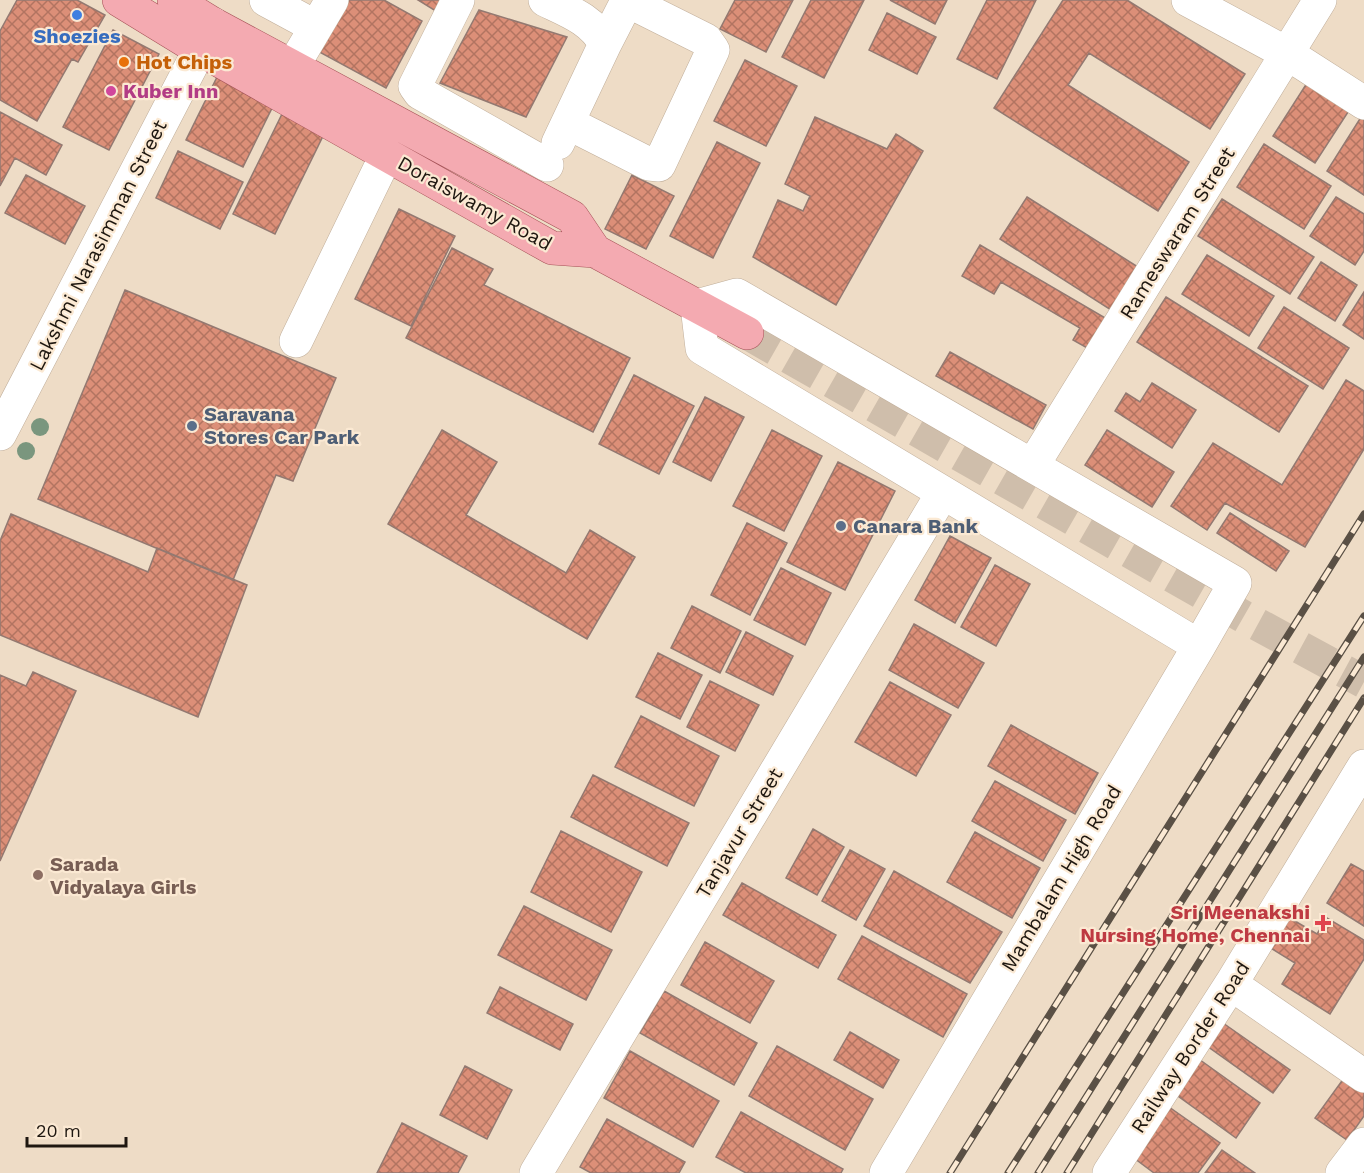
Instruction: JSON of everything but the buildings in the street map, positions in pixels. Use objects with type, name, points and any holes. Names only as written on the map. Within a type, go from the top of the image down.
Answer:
[{"type":"main road","name":"Doraiswamy Road","points":[[119,0],[206,36],[293,66],[572,218],[595,251]]},
{"type":"main road","name":"Doraiswamy Road","points":[[174,0],[206,36],[384,153],[552,248],[595,251]]},
{"type":"main road","points":[[595,251],[747,333]]},
{"type":"street","points":[[266,0],[316,27]]},
{"type":"street","points":[[293,66],[332,0]]},
{"type":"street","points":[[458,0],[415,86],[420,93],[548,165]]},
{"type":"street","points":[[545,0],[590,24],[598,30],[605,44]]},
{"type":"street","points":[[1188,0],[1288,54],[1364,103]]},
{"type":"street","name":"Rameswaram Street","points":[[1033,465],[1320,0]]},
{"type":"street","points":[[533,196],[605,44],[625,5],[632,3],[706,40],[713,50],[658,165],[649,164],[568,123]]},
{"type":"street","name":"Lakshmi Narasimman Street","points":[[0,434],[206,36]]},
{"type":"street","points":[[296,341],[382,164],[384,153]]},
{"type":"street","points":[[1033,465],[737,295],[697,306],[702,348],[1199,646]]},
{"type":"street","name":"Mambalam High Road","points":[[886,1173],[1235,583],[1033,465]]},
{"type":"street","name":"Tanjavur Street","points":[[536,1173],[942,494]]},
{"type":"street","name":"Railway Border Road","points":[[1109,1173],[1231,984],[1364,766]]},
{"type":"street","points":[[1231,984],[1364,1076]]},
{"type":"street","points":[[1342,1173],[1364,1144]]},
{"type":"tunnel","points":[[747,333],[1244,617],[1364,682]]},
{"type":"railway","points":[[950,1173],[1364,514]]},
{"type":"railway","points":[[1008,1173],[1364,616]]},
{"type":"railway","points":[[1038,1173],[1364,657]]},
{"type":"railway","points":[[1067,1173],[1364,698]]},
{"type":"place","name":"Shoezies","points":[[77,15]]},
{"type":"place","name":"Hot Chips","points":[[124,62]]},
{"type":"place","name":"Kuber Inn","points":[[111,91]]},
{"type":"place","name":"Saravana Stores Car Park","points":[[192,426]]},
{"type":"place","name":"Canara Bank","points":[[841,526]]},
{"type":"place","name":"Sarada Vidyalaya Girls","points":[[38,875]]},
{"type":"place","name":"Sri Meenakshi Nursing Home, Chennai","points":[[1323,923]]}]
